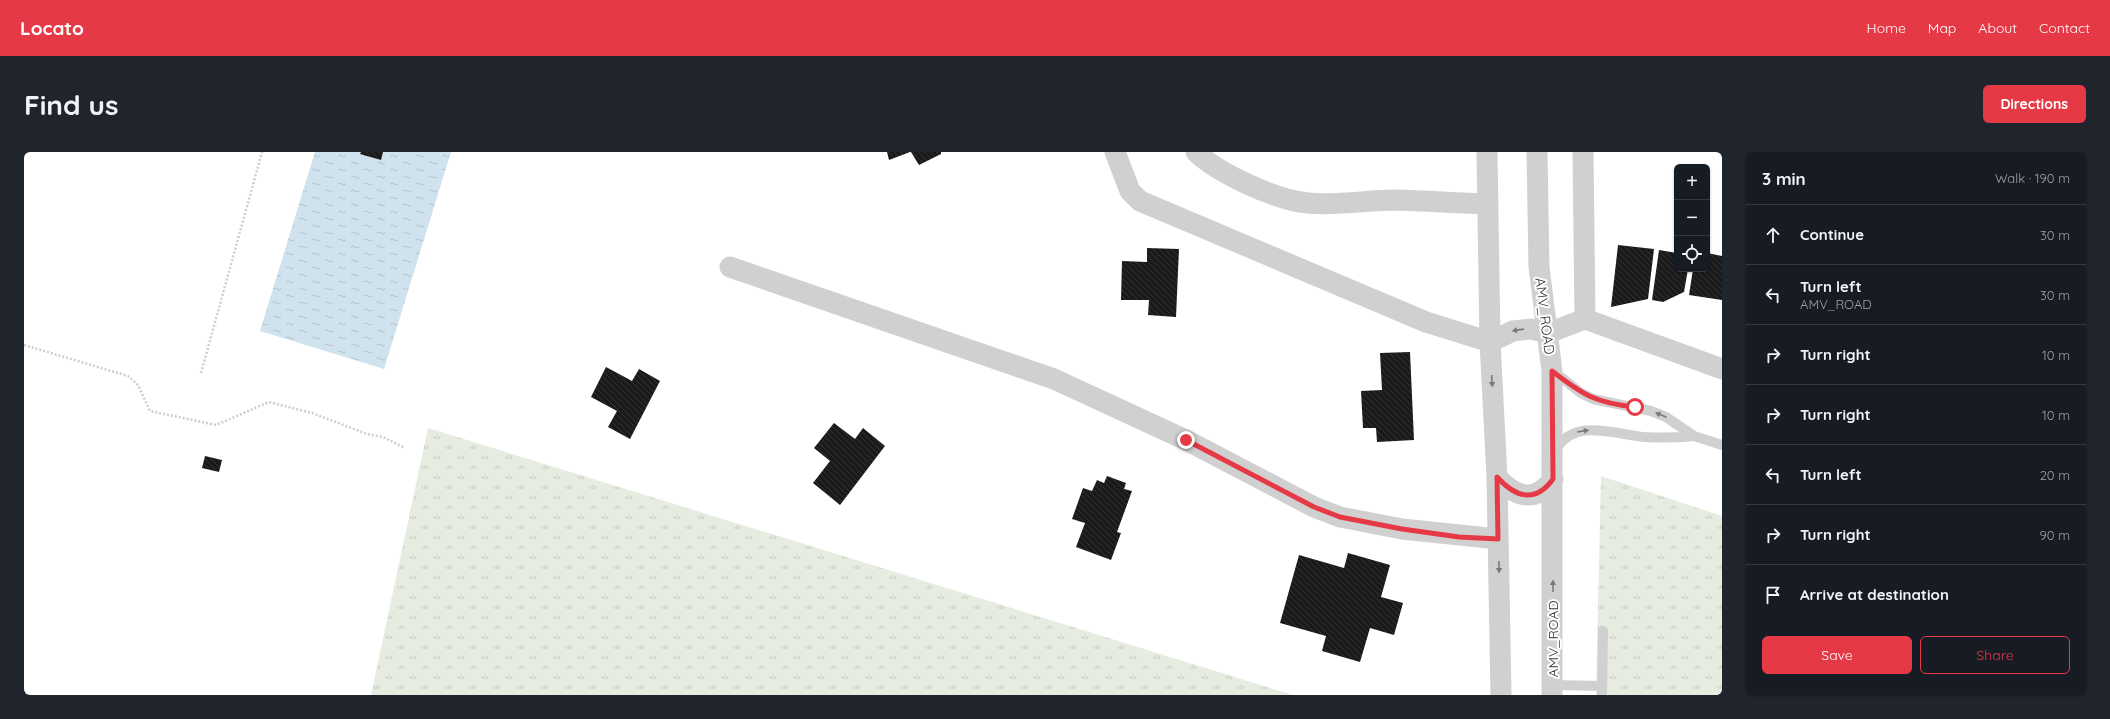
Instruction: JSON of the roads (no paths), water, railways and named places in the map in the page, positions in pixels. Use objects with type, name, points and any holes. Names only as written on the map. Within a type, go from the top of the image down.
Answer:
[{"type":"street","points":[[1115,152],[1130,191],[1140,201],[1426,322],[1490,342],[1513,330],[1531,329],[1548,333],[1585,319],[1722,370]]},
{"type":"street","points":[[1196,152],[1218,169],[1265,191],[1288,199],[1308,203],[1395,200],[1488,204]]},
{"type":"street","points":[[1487,152],[1490,342],[1497,477],[1502,695]]},
{"type":"street","name":"AMV_ROAD","points":[[1537,152],[1539,267],[1552,371],[1552,690]]},
{"type":"street","points":[[1583,152],[1585,319]]},
{"type":"street","points":[[730,267],[1054,378],[1186,440],[1314,507],[1327,512],[1366,523],[1402,529],[1459,537],[1498,539]]},
{"type":"street","points":[[1497,477],[1512,491],[1530,495],[1547,487],[1553,479]]},
{"type":"lane","points":[[1552,371],[1581,393],[1593,399],[1650,411],[1671,420],[1694,436],[1722,445]]},
{"type":"lane","points":[[1553,453],[1565,438],[1583,430],[1657,438],[1694,436]]},
{"type":"lane","points":[[1552,690],[1602,691],[1603,631]]},
{"type":"water","points":[[315,152],[451,152],[384,369],[260,331]]}]
